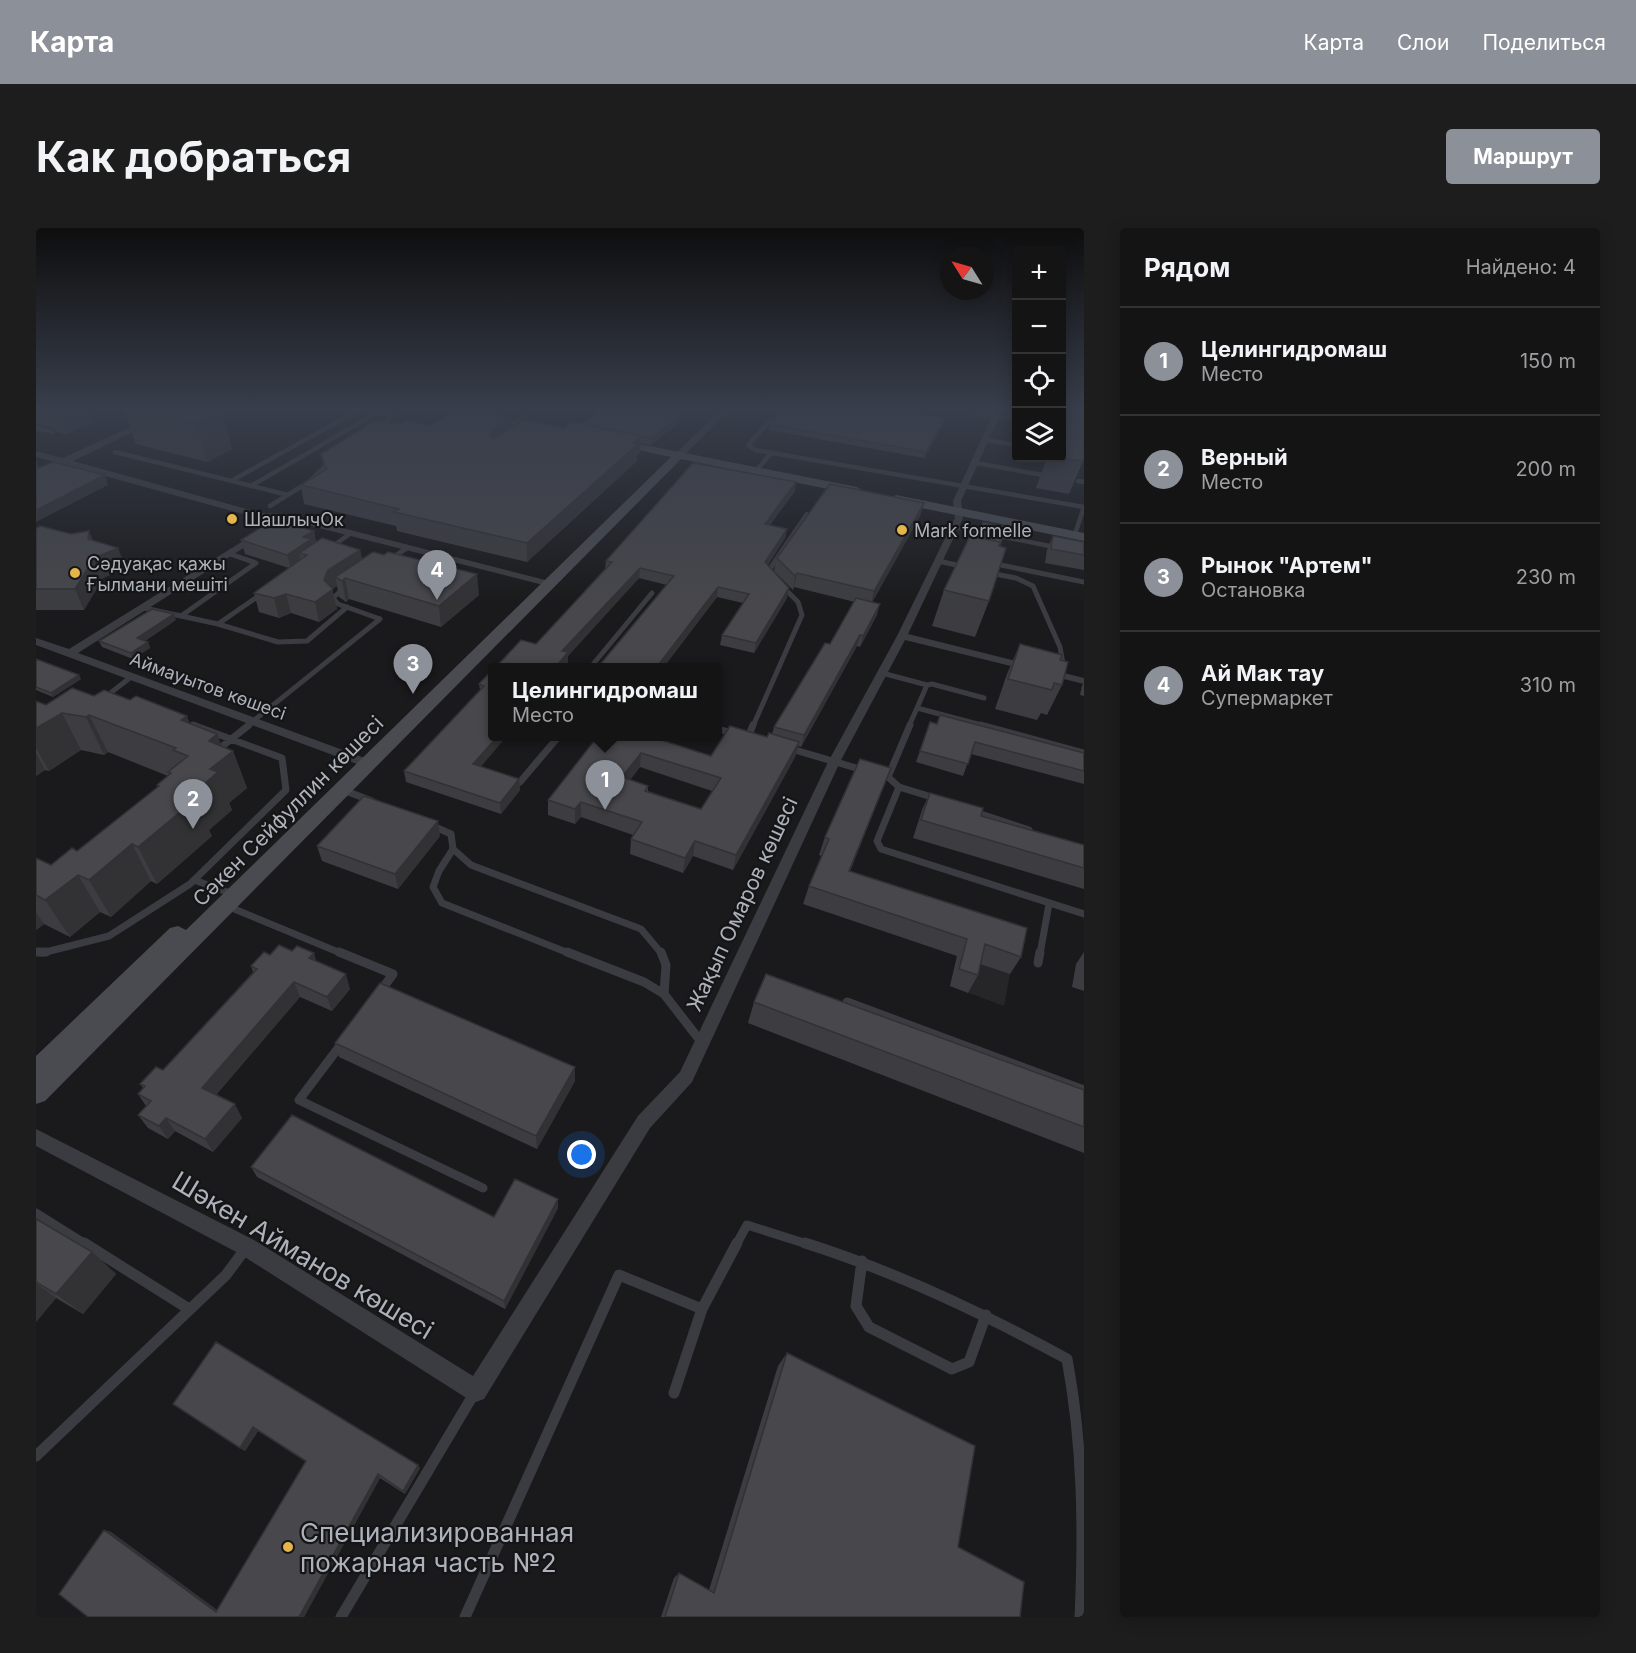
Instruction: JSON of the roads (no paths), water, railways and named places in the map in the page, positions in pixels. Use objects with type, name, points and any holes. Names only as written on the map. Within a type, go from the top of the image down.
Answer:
[{"type":"main road","name":"Сәкен Сейфуллин көшесі","points":[[36,1093],[651,475]]},
{"type":"main road","points":[[775,475],[866,493]]},
{"type":"main road","points":[[888,498],[1080,534]]},
{"type":"main road","name":"Сәкен Сейфуллин көшесі","points":[[36,1071],[229,897],[343,790],[363,762]]},
{"type":"street","points":[[110,475],[256,515],[288,517],[545,581]]},
{"type":"street","points":[[152,475],[270,506],[288,517]]},
{"type":"street","name":"Жақып Омаров көшесі","points":[[476,1391],[644,1122],[686,1077],[834,762],[902,636],[955,527],[959,512],[957,501],[970,475]]},
{"type":"street","points":[[69,654],[288,517]]},
{"type":"street","points":[[902,636],[1084,681]]},
{"type":"street","name":"Аймауытов көшесі","points":[[36,641],[363,762]]},
{"type":"street","name":"Шәкен Айманов көшесі","points":[[36,1137],[247,1247],[476,1391]]},
{"type":"lane","points":[[206,475],[288,495]]},
{"type":"lane","points":[[231,481],[242,475]]},
{"type":"lane","points":[[251,486],[270,475]]},
{"type":"lane","points":[[270,506],[317,475]]},
{"type":"lane","points":[[890,475],[929,482],[965,485],[1084,507],[1080,534]]},
{"type":"lane","points":[[748,737],[801,615],[798,602],[768,572],[807,514]]},
{"type":"lane","points":[[955,527],[1060,549]]},
{"type":"lane","points":[[321,554],[351,533]]},
{"type":"lane","points":[[385,562],[407,548]]},
{"type":"lane","points":[[181,616],[256,563],[230,554]]},
{"type":"lane","points":[[978,560],[1084,582]]},
{"type":"lane","points":[[938,561],[972,569]]},
{"type":"lane","points":[[983,571],[1016,578],[1033,586],[1060,646],[1065,676]]},
{"type":"lane","points":[[215,752],[380,619],[346,607],[333,598],[336,592],[356,580]]},
{"type":"lane","points":[[218,624],[265,592]]},
{"type":"lane","points":[[594,663],[652,592]]},
{"type":"lane","points":[[144,608],[218,624],[278,642],[307,641],[346,607]]},
{"type":"lane","points":[[882,673],[984,698]]},
{"type":"lane","points":[[93,705],[131,677]]},
{"type":"lane","points":[[888,777],[927,685]]},
{"type":"lane","points":[[109,694],[120,698]]},
{"type":"lane","points":[[917,708],[1084,753]]},
{"type":"lane","points":[[36,952],[42,953],[109,936],[194,880],[286,790],[282,758],[187,723]]},
{"type":"lane","points":[[722,730],[759,740]]},
{"type":"lane","points":[[520,782],[555,741]]},
{"type":"lane","points":[[780,746],[888,777],[899,787],[950,803]]},
{"type":"lane","points":[[899,787],[877,841],[890,855],[1084,914]]},
{"type":"lane","points":[[343,790],[377,803]]},
{"type":"lane","points":[[960,807],[1039,833]]},
{"type":"lane","points":[[425,823],[451,834],[453,849],[439,871],[433,887],[442,903],[644,982],[664,994],[702,1043]]},
{"type":"lane","points":[[453,849],[471,865],[641,929],[657,945],[669,968],[664,994]]},
{"type":"lane","points":[[194,880],[393,974],[373,1001]]},
{"type":"lane","points":[[1038,963],[1049,904]]},
{"type":"lane","points":[[847,1002],[1084,1090]]},
{"type":"lane","points":[[346,1037],[299,1100],[483,1188]]},
{"type":"lane","points":[[36,1213],[189,1309]]},
{"type":"lane","points":[[674,1393],[702,1309],[747,1225],[862,1261],[986,1315],[1067,1359],[1077,1407],[1082,1577],[1080,1617]]},
{"type":"lane","points":[[36,1456],[226,1275],[247,1247]]},
{"type":"lane","points":[[862,1261],[856,1306],[868,1328],[952,1369],[969,1362],[986,1315]]},
{"type":"lane","points":[[465,1617],[619,1275],[702,1309]]},
{"type":"lane","points":[[341,1617],[476,1391]]},
{"type":"place","name":"ШашлычОк","points":[[232,519]]},
{"type":"place","name":"Mark formelle","points":[[902,530]]},
{"type":"place","name":"Сәдуақас қажы Ғылмани мешіті","points":[[75,573]]},
{"type":"place","name":"Ай Мак тау","points":[[437,600]]},
{"type":"place","name":"Рынок \"Артем\"","points":[[413,694]]},
{"type":"place","name":"Целингидромаш","points":[[605,810]]},
{"type":"place","name":"Верный","points":[[193,829]]},
{"type":"place","name":"Специализированная пожарная часть №2","points":[[288,1547]]}]
